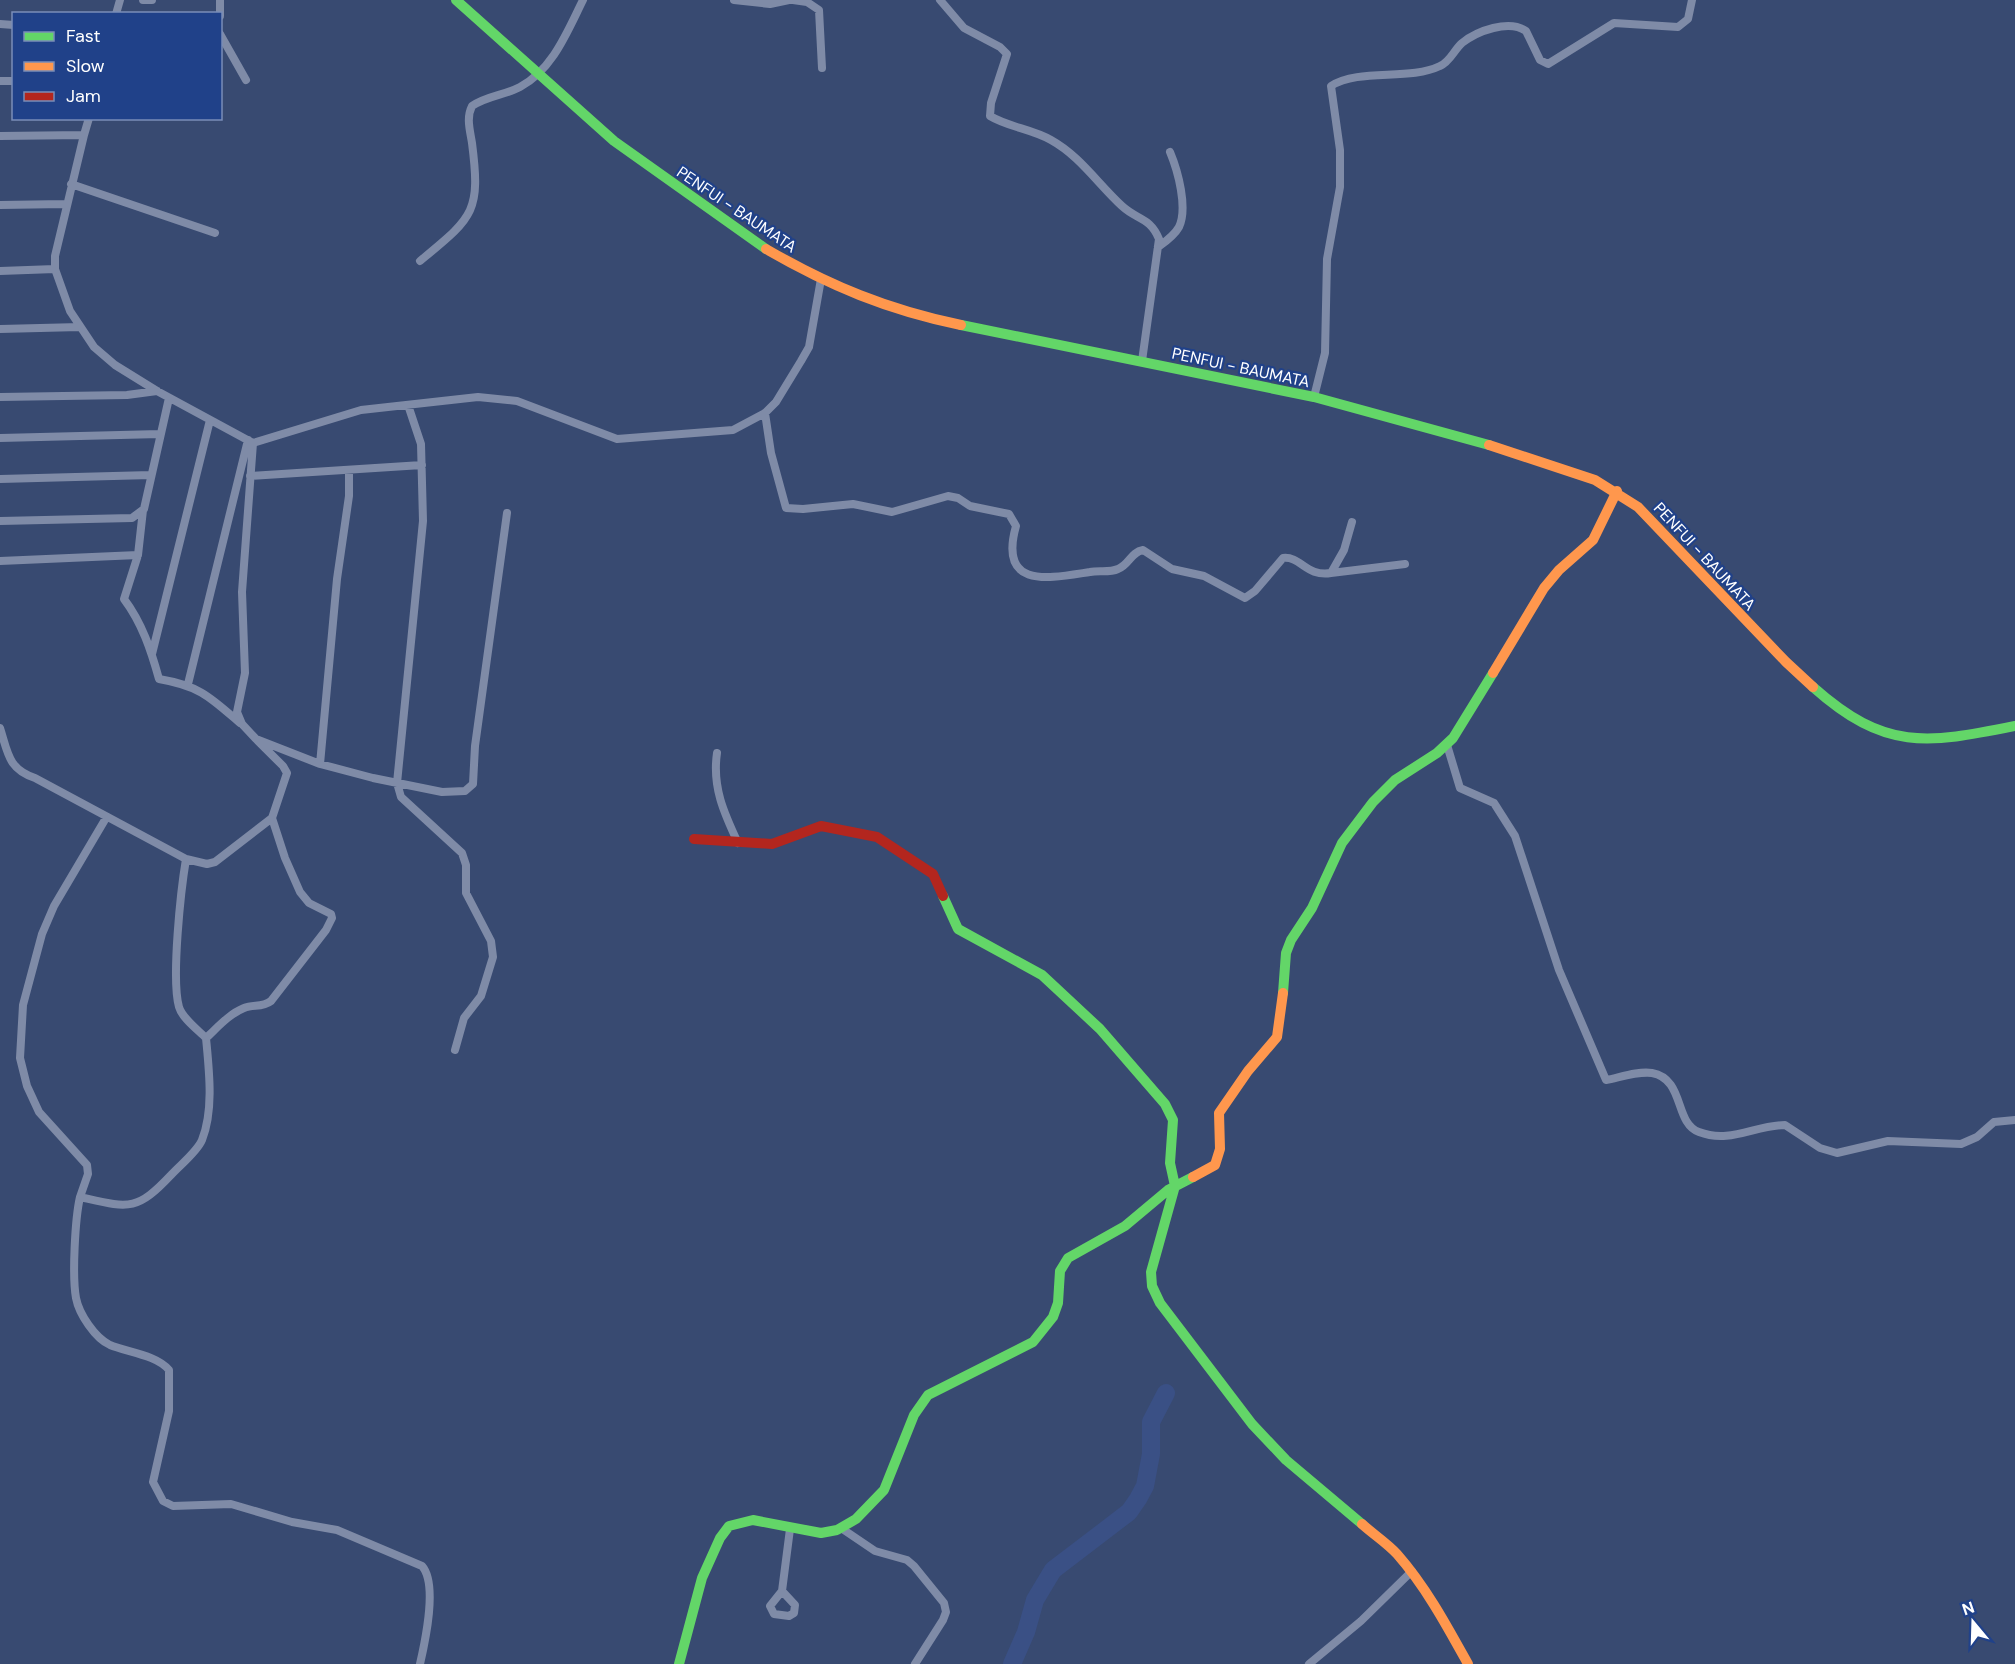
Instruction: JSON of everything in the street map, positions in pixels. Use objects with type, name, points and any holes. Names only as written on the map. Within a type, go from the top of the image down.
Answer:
[{"type":"street","points":[[143,0],[152,0]]},
{"type":"street","name":"PENFUI - BAUMATA","points":[[456,0],[614,141],[750,240],[821,279],[883,306],[927,318],[1314,398],[1465,437],[1595,480],[1617,491],[1638,507],[1786,662],[1837,708],[1863,725],[1885,734],[1932,739],[1956,738],[2015,726]]},
{"type":"street","points":[[420,261],[458,229],[472,211],[477,189],[468,118],[472,106],[519,87],[537,74],[554,56],[583,0]]},
{"type":"street","points":[[734,0],[770,4],[791,0],[816,2],[820,15],[822,68]]},
{"type":"street","points":[[939,0],[964,28],[1000,47],[1007,54],[991,103],[990,116],[1049,138],[1066,149],[1125,208],[1145,219],[1155,230],[1159,239],[1142,361]]},
{"type":"street","points":[[1314,398],[1325,353],[1327,258],[1340,186],[1340,150],[1331,86],[1357,79],[1435,68],[1447,62],[1464,42],[1493,29],[1510,25],[1526,31],[1540,60],[1548,64],[1614,23],[1678,27],[1688,19],[1692,0]]},
{"type":"street","points":[[222,38],[246,80]]},
{"type":"street","points":[[88,120],[65,204],[55,256],[55,269],[70,311],[94,347],[115,365],[250,442],[353,412],[478,397],[517,401],[560,416],[608,438],[632,440],[724,432],[765,413],[776,402],[809,347],[821,279]]},
{"type":"street","points":[[0,136],[84,135]]},
{"type":"street","points":[[1158,247],[1177,230],[1181,218],[1179,174],[1170,152]]},
{"type":"street","points":[[71,184],[215,233]]},
{"type":"street","points":[[0,205],[65,204]]},
{"type":"street","points":[[0,271],[55,269]]},
{"type":"street","points":[[0,329],[80,327]]},
{"type":"street","points":[[0,397],[127,395],[157,391]]},
{"type":"street","points":[[0,728],[16,770],[186,859],[207,864],[215,862],[272,818],[287,773],[283,765],[242,724],[208,695],[188,684],[159,679],[152,654],[135,614],[124,599],[138,555],[144,509],[170,398]]},
{"type":"street","points":[[408,405],[421,444],[423,521],[397,783],[401,797],[462,853],[466,865],[466,893],[491,941],[492,967],[481,996],[464,1018],[455,1050]]},
{"type":"street","points":[[765,413],[767,437],[782,500],[789,509],[853,504],[892,512],[940,497],[958,498],[970,506],[1009,514],[1016,526],[1012,547],[1014,556],[1024,571],[1034,578],[1050,579],[1118,569],[1136,551],[1143,550],[1172,569],[1204,576],[1245,598],[1255,591],[1282,558],[1293,560],[1314,574],[1405,564]]},
{"type":"street","points":[[152,654],[210,420]]},
{"type":"street","points":[[0,438],[160,434]]},
{"type":"street","points":[[242,724],[237,712],[244,673],[242,592],[250,476],[250,442]]},
{"type":"street","points":[[188,684],[250,442]]},
{"type":"street","points":[[250,476],[423,465]]},
{"type":"street","points":[[320,764],[338,572],[349,496],[349,470]]},
{"type":"street","points":[[0,479],[151,475]]},
{"type":"street","points":[[679,1664],[702,1578],[724,1531],[734,1523],[748,1520],[821,1533],[841,1528],[866,1511],[884,1490],[914,1415],[928,1395],[1033,1342],[1053,1317],[1058,1303],[1060,1271],[1064,1262],[1078,1251],[1132,1222],[1175,1186],[1210,1169],[1218,1160],[1221,1143],[1219,1113],[1248,1071],[1277,1036],[1281,1020],[1286,953],[1291,940],[1312,908],[1342,843],[1373,802],[1395,780],[1447,745],[1481,696],[1544,588],[1559,570],[1593,540],[1617,491]]},
{"type":"street","points":[[0,521],[132,518],[144,509]]},
{"type":"street","points":[[256,739],[320,764],[397,783],[442,792],[465,791],[473,784],[477,737],[507,513]]},
{"type":"street","points":[[1331,573],[1344,550],[1352,522]]},
{"type":"street","points":[[0,561],[138,555]]},
{"type":"street","points":[[1447,745],[1460,788],[1494,803],[1520,844],[1552,951],[1606,1080],[1645,1073],[1661,1077],[1674,1089],[1689,1125],[1700,1133],[1713,1136],[1737,1136],[1785,1125],[1820,1148],[1832,1153],[1888,1141],[1961,1144],[1977,1137],[1994,1122],[2015,1120]]},
{"type":"street","points":[[717,753],[715,773],[717,793],[738,843]]},
{"type":"street","points":[[106,818],[54,906],[42,934],[23,1005],[21,1068],[39,1112],[87,1165],[88,1174],[80,1197],[75,1286],[79,1309],[98,1335],[108,1344],[162,1364],[169,1370],[169,1411],[153,1483],[163,1501],[177,1507],[231,1504],[292,1522],[337,1530],[422,1566],[427,1573],[429,1586],[427,1624],[420,1664]]},
{"type":"street","points":[[206,1038],[236,1012],[251,1006],[266,1005],[271,1001],[331,920],[331,914],[309,903],[300,892],[285,858],[272,818]]},
{"type":"street","points":[[694,839],[738,843],[780,843],[813,827],[825,826],[872,835],[930,872],[938,882],[957,929],[1006,953],[1042,975],[1100,1029],[1165,1104],[1173,1120],[1170,1163],[1175,1186],[1151,1272],[1152,1286],[1157,1298],[1198,1355],[1274,1449],[1395,1552],[1412,1571],[1437,1608],[1468,1664]]},
{"type":"street","points":[[80,1197],[122,1205],[142,1202],[152,1195],[200,1143],[206,1120],[209,1077],[206,1038],[182,1011],[178,996],[177,958],[186,859]]},
{"type":"street","points":[[841,1528],[875,1551],[910,1562],[944,1604],[943,1620],[915,1664]]},
{"type":"street","points":[[782,1591],[790,1529]]},
{"type":"street","points":[[1309,1664],[1361,1621],[1412,1571]]},
{"type":"waterway","points":[[1012,1664],[1026,1632],[1035,1600],[1053,1570],[1129,1512],[1138,1499],[1145,1486],[1151,1454],[1151,1422],[1166,1393]]},
{"type":"traffic: fast","points":[[456,0],[614,141],[766,249]]},
{"type":"traffic: fast","points":[[961,325],[1314,397],[1489,445]]},
{"type":"traffic: fast","points":[[1283,993],[1286,953],[1291,940],[1312,908],[1342,843],[1373,802],[1395,780],[1437,753],[1453,738],[1493,673]]},
{"type":"traffic: fast","points":[[1813,687],[1862,723],[1885,732],[1908,737],[1956,736],[2015,726]]},
{"type":"traffic: fast","points":[[943,896],[958,929],[1042,975],[1100,1029],[1165,1104],[1173,1120],[1170,1163],[1175,1186],[1151,1272],[1152,1286],[1160,1303],[1252,1424],[1286,1460],[1362,1524]]},
{"type":"traffic: fast","points":[[679,1664],[702,1578],[720,1538],[729,1526],[753,1520],[821,1533],[837,1530],[856,1519],[884,1490],[914,1415],[928,1395],[1033,1342],[1053,1317],[1058,1303],[1060,1271],[1068,1258],[1125,1226],[1168,1190],[1193,1177]]},
{"type":"traffic: slow","points":[[766,249],[860,295],[909,312],[961,325]]},
{"type":"traffic: slow","points":[[1489,445],[1595,480],[1638,507],[1786,662],[1813,687]]},
{"type":"traffic: slow","points":[[1493,673],[1544,588],[1559,570],[1593,540],[1617,491]]},
{"type":"traffic: slow","points":[[1193,1177],[1215,1165],[1220,1149],[1219,1113],[1248,1071],[1277,1037],[1283,993]]},
{"type":"traffic: slow","points":[[1362,1524],[1393,1550],[1408,1567],[1436,1607],[1468,1664]]},
{"type":"traffic: jam","points":[[694,839],[772,844],[821,826],[877,837],[933,874],[943,896]]}]
